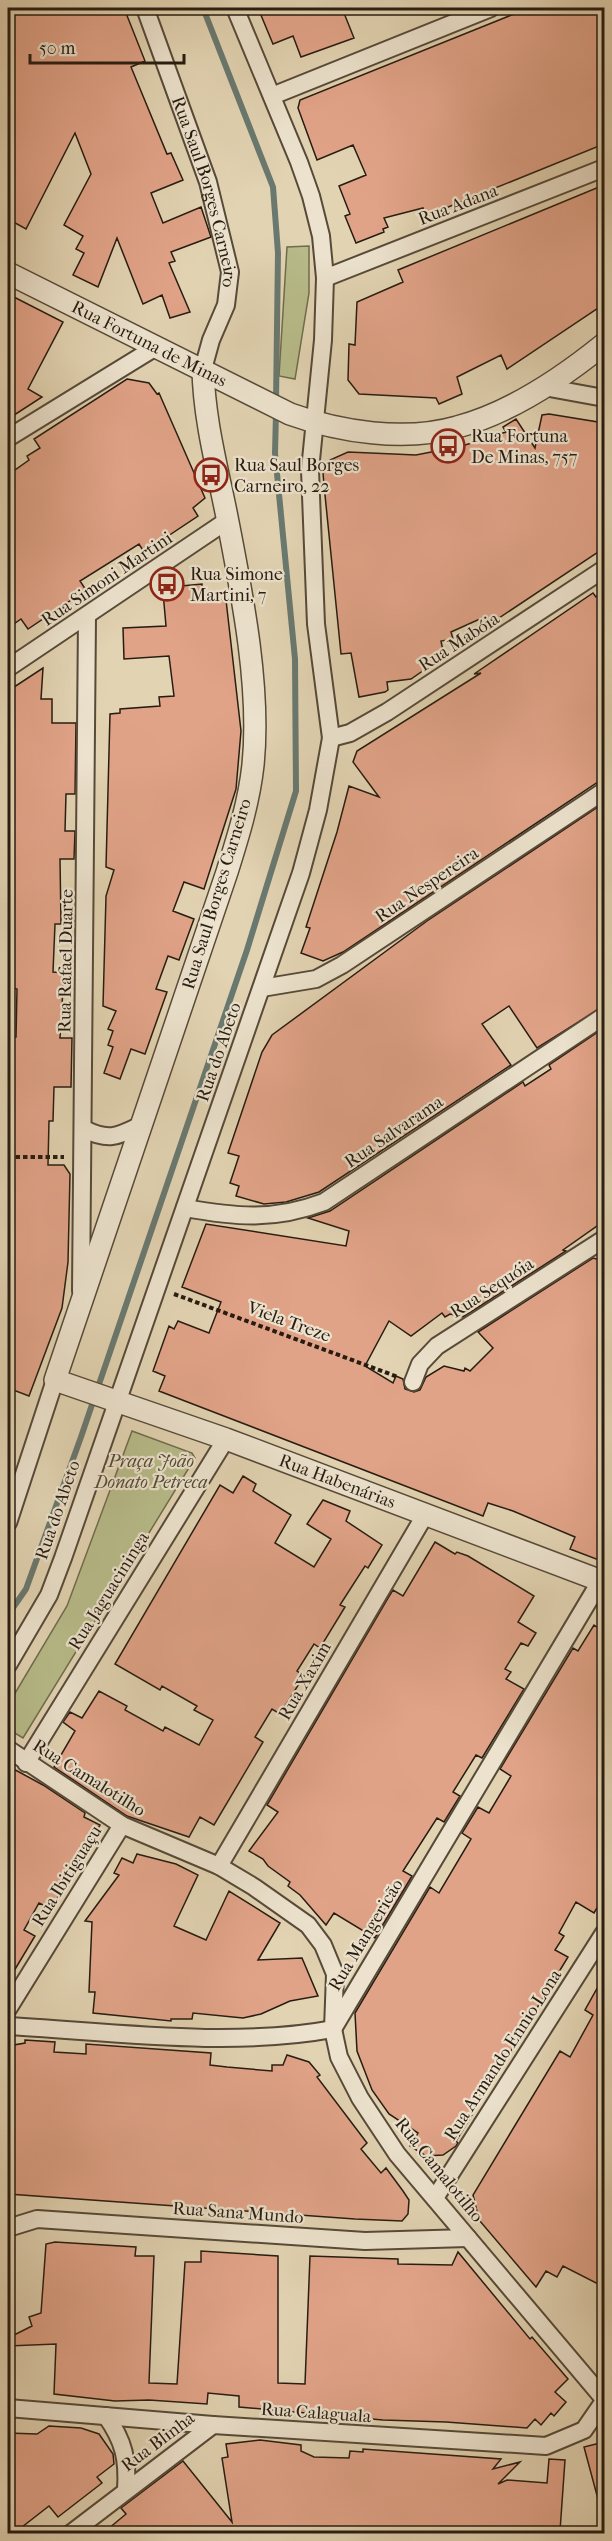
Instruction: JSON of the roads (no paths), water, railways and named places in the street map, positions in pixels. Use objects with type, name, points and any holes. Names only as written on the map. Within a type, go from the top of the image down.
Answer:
[{"type":"street","name":"Rua Saul Borges Carneiro","points":[[8,1523],[62,1383],[81,1304],[228,872],[246,806],[253,765],[255,707],[228,520],[204,408],[202,369],[226,305],[230,272],[208,182],[145,8]]},
{"type":"street","name":"Rua do Abeto","points":[[8,1665],[49,1595],[111,1400],[157,1287],[262,988],[307,852],[318,810],[331,738],[316,624],[310,470],[323,340],[325,278],[321,236],[311,196],[235,8]]},
{"type":"street","points":[[272,96],[491,8]]},
{"type":"street","name":"Rua Adana","points":[[325,278],[604,168]]},
{"type":"street","name":"Rua Fortuna de Minas","points":[[8,273],[290,414],[314,423]]},
{"type":"street","points":[[314,423],[398,434],[456,428],[492,415],[544,387],[604,344]]},
{"type":"street","points":[[8,438],[156,347]]},
{"type":"street","points":[[544,387],[604,398]]},
{"type":"street","name":"Rua Simoni Martini","points":[[8,669],[228,520]]},
{"type":"street","name":"Rua Mabóia","points":[[331,738],[350,733],[387,712],[604,569]]},
{"type":"street","name":"Rua Rafael Duarte","points":[[81,1304],[87,617]]},
{"type":"street","name":"Rua Nespereira","points":[[262,988],[316,979],[342,965],[604,790]]},
{"type":"street","name":"Rua Salvarama","points":[[185,1208],[235,1217],[270,1216],[296,1213],[324,1202],[604,1016]]},
{"type":"street","points":[[84,1129],[98,1136],[112,1137],[143,1124]]},
{"type":"street","name":"Rua Sequóia","points":[[413,1382],[420,1364],[437,1346],[604,1239]]},
{"type":"street","name":"Rua Habenárias","points":[[62,1383],[226,1439],[603,1581]]},
{"type":"street","name":"Rua Jaguacininga","points":[[26,1763],[226,1439]]},
{"type":"street","name":"Rua Xaxim","points":[[219,1866],[425,1515]]},
{"type":"street","name":"Rua Mangericão","points":[[333,2029],[603,1581]]},
{"type":"street","name":"Rua Camalotilho","points":[[8,1749],[122,1825],[219,1866],[308,1924],[323,1945],[335,1974],[333,2029],[339,2057],[360,2098],[397,2154],[604,2400]]},
{"type":"street","name":"Rua Ibitiguaçu","points":[[8,2009],[122,1825]]},
{"type":"street","name":"Rua Armando Ennio Lona","points":[[435,2198],[604,1933]]},
{"type":"street","points":[[8,2026],[206,2037],[293,2037],[333,2029]]},
{"type":"street","points":[[8,2218],[37,2219]]},
{"type":"street","name":"Rua Sana Mundo","points":[[8,2228],[37,2219],[365,2241],[468,2238]]},
{"type":"street","name":"Rua Calaguala","points":[[8,2408],[213,2425],[546,2446],[584,2430],[604,2400]]},
{"type":"street","name":"Rua Blinha","points":[[106,2416],[125,2448],[128,2464],[126,2490]]},
{"type":"street","name":"Rua Blinha","points":[[70,2534],[213,2425]]},
{"type":"waterway","points":[[203,8],[273,187],[278,253],[276,403]]},
{"type":"waterway","points":[[8,1615],[26,1589],[81,1437],[247,950],[296,791],[295,659],[275,453],[276,413]]},
{"type":"place","name":"Rua Fortuna De Minas, 757","points":[[448,446]]},
{"type":"place","name":"Rua Saul Borges Carneiro, 22","points":[[211,475]]},
{"type":"place","name":"Rua Simone Martini, 7","points":[[167,584]]},
{"type":"park label","name":"Praça João Donato Petreca","points":[[151,1471]]}]
